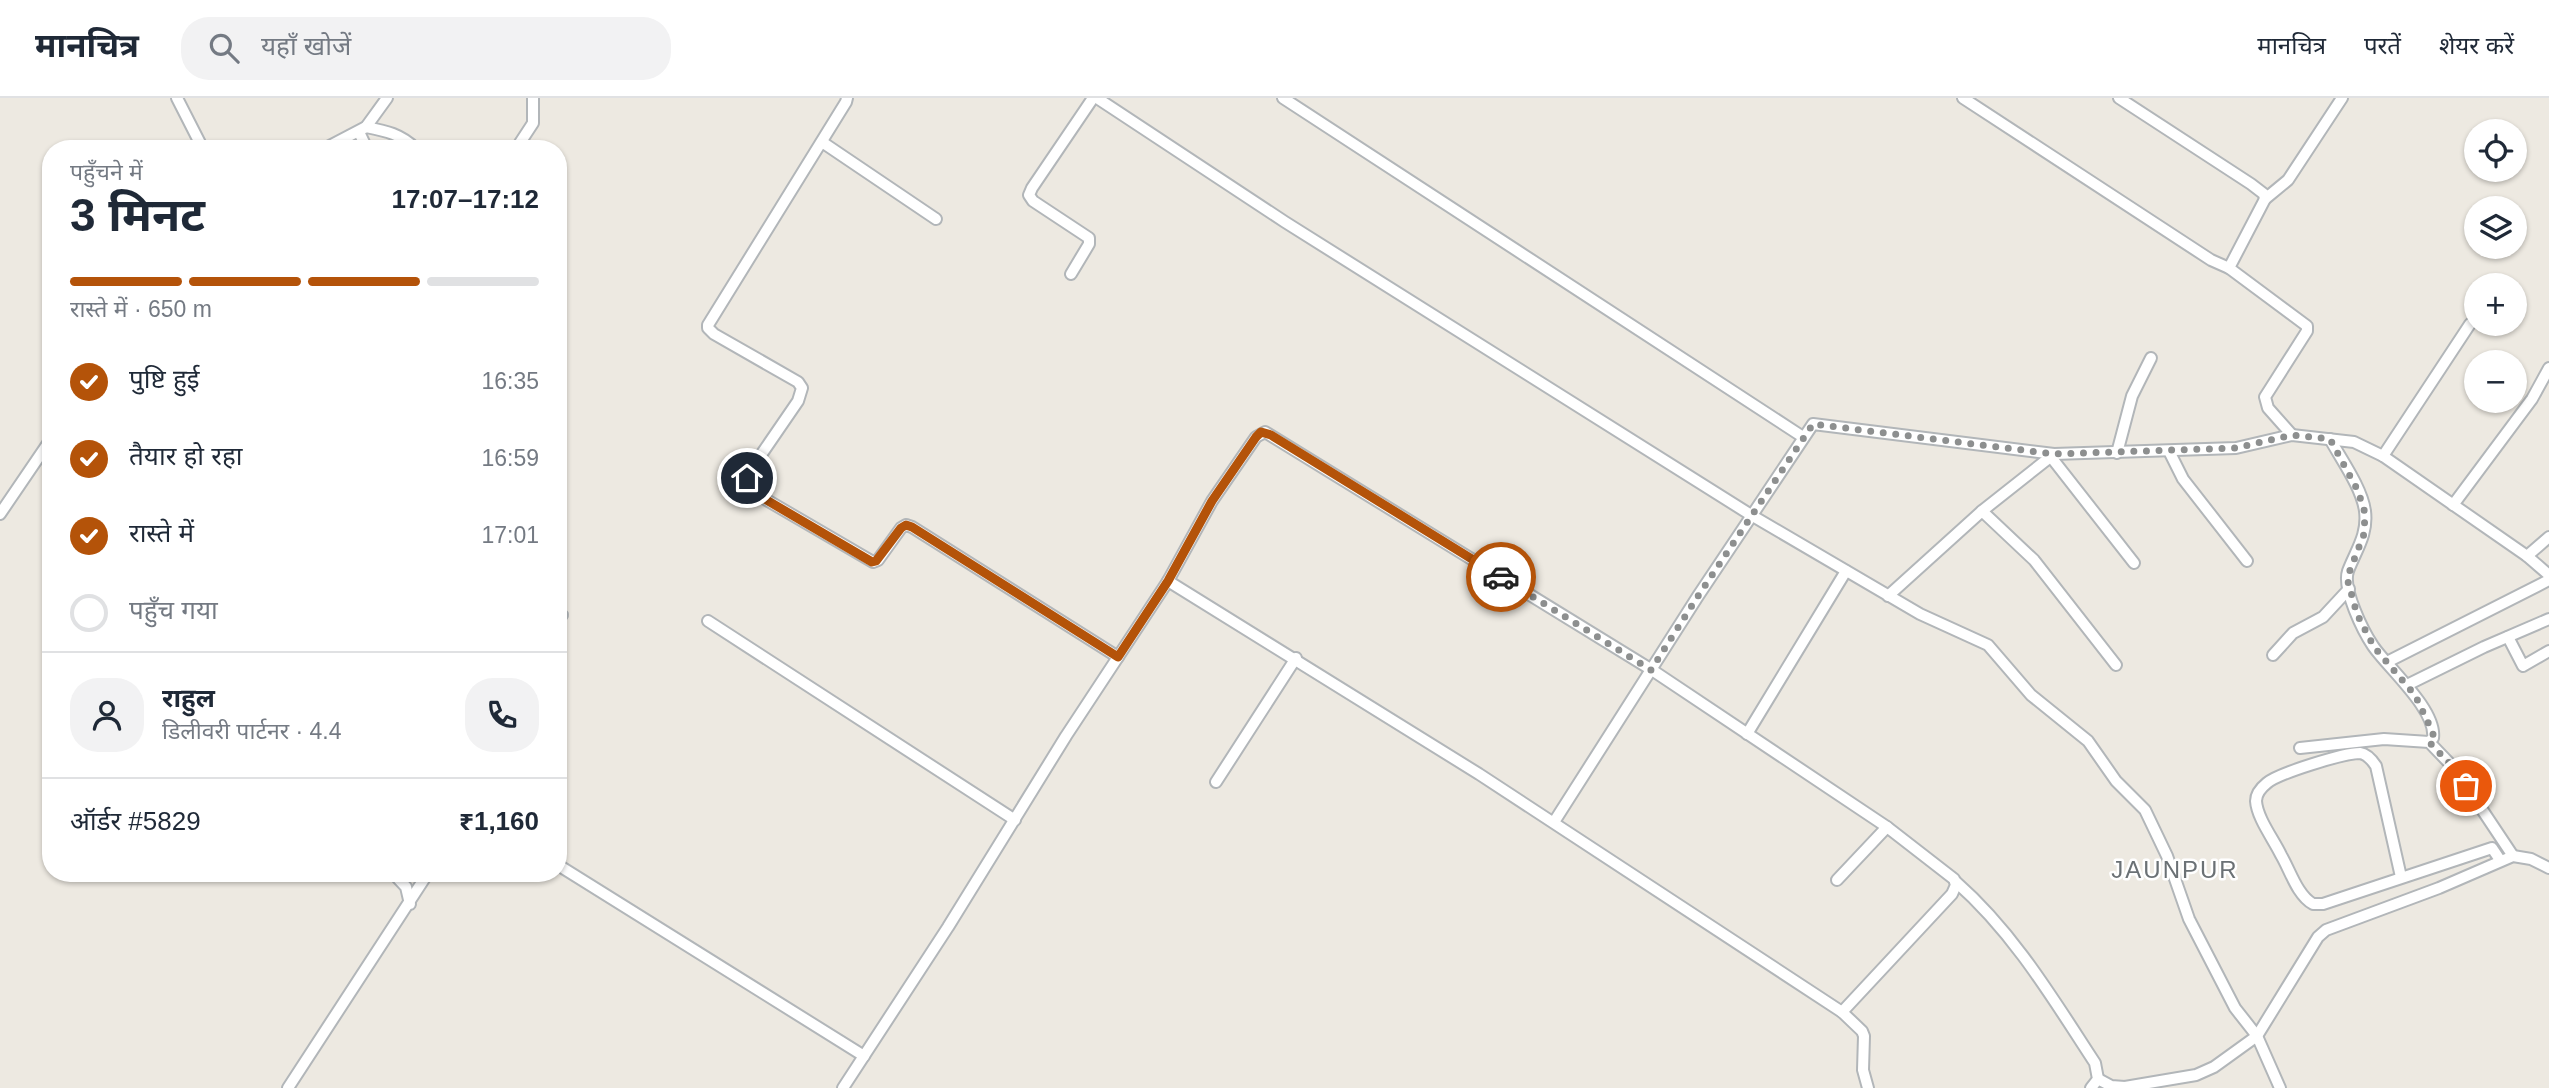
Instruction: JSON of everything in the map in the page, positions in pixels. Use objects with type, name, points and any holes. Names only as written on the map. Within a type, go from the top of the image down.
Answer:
[{"type":"street","points":[[177,98],[198,140]]},
{"type":"street","points":[[341,140],[362,129],[387,98]]},
{"type":"street","points":[[522,140],[533,123],[533,98]]},
{"type":"street","points":[[847,98],[708,327],[713,334],[798,382],[802,388],[798,401],[750,471],[748,485],[758,495],[873,562],[901,528],[906,525],[912,527],[1118,657]]},
{"type":"street","points":[[1071,274],[1089,244],[1089,238],[1033,201],[1029,195],[1095,98],[1296,229],[1751,515],[1920,614],[1988,645],[2031,695],[2088,741],[2116,781],[2145,810],[2167,856],[2189,919],[2235,1008],[2257,1036],[2280,1088]]},
{"type":"street","points":[[1283,98],[1803,437]]},
{"type":"street","points":[[1964,98],[2211,260],[2229,268],[2307,326],[2265,397],[2268,408],[2292,435]]},
{"type":"street","points":[[2119,98],[2251,184],[2264,194],[2265,200]]},
{"type":"street","points":[[2229,268],[2265,200],[2288,180],[2342,98]]},
{"type":"street","points":[[362,129],[365,140]]},
{"type":"street","points":[[362,129],[395,133],[406,140]]},
{"type":"street","points":[[822,142],[936,219]]},
{"type":"street","points":[[2383,456],[2464,333]]},
{"type":"street","points":[[2117,453],[2128,409],[2151,358]]},
{"type":"street","points":[[2453,505],[2532,399],[2549,368]]},
{"type":"street","points":[[1554,822],[1751,515],[1814,424],[2053,455],[2236,448],[2292,435],[2354,442],[2383,456],[2527,556],[2549,577],[2387,662]]},
{"type":"street","points":[[843,1088],[1168,581],[1212,501],[1256,437],[1265,432],[1651,670],[1887,827],[1956,882],[1996,919],[2095,1063],[2095,1084],[2125,1087],[2196,1075],[2214,1067],[2257,1036],[2318,937],[2326,930],[2439,888],[2513,856],[2531,859],[2549,868]]},
{"type":"street","points":[[2330,439],[2358,491],[2365,513],[2364,534],[2348,572],[2349,589],[2365,632],[2423,708],[2433,733],[2429,742]]},
{"type":"street","points":[[0,514],[42,452]]},
{"type":"street","points":[[2169,452],[2183,479],[2248,561]]},
{"type":"street","points":[[1888,596],[1982,511],[2053,455]]},
{"type":"street","points":[[2053,455],[2134,563]]},
{"type":"street","points":[[1982,511],[2034,560],[2116,665]]},
{"type":"street","points":[[2527,556],[2549,537]]},
{"type":"street","points":[[1747,734],[1846,571]]},
{"type":"street","points":[[1168,581],[1296,658],[1554,822],[1842,1012],[1864,1036],[1863,1070],[1868,1088]]},
{"type":"street","points":[[2273,655],[2292,634],[2323,617],[2349,589]]},
{"type":"street","points":[[2407,685],[2549,619]]},
{"type":"street","points":[[708,621],[1015,820]]},
{"type":"street","points":[[2508,637],[2523,666],[2549,651]]},
{"type":"street","points":[[1216,782],[1296,658]]},
{"type":"street","points":[[2300,748],[2384,739],[2429,742],[2455,769],[2513,856]]},
{"type":"street","points":[[2401,877],[2376,766],[2368,756],[2360,753],[2318,763],[2272,780],[2258,793],[2256,799],[2262,818],[2307,901],[2317,905],[2492,848],[2500,860]]},
{"type":"street","points":[[1837,880],[1887,827]]},
{"type":"street","points":[[567,871],[864,1056]]},
{"type":"street","points":[[401,882],[410,904]]},
{"type":"street","points":[[288,1088],[423,882]]},
{"type":"street","points":[[1842,1012],[1952,894],[1956,882]]},
{"type":"way so far","points":[[1501,577],[1651,670],[1813,424],[2054,454],[2236,448],[2292,435],[2330,439],[2358,491],[2365,513],[2364,534],[2347,578],[2357,614],[2374,647],[2423,708],[2434,736],[2429,742],[2455,769],[2466,786]]},
{"type":"district","name":"JAUNPUR","points":[[2175,869]]},
{"type":"route","points":[[747,478],[751,490],[758,495],[872,562],[876,561],[903,526],[912,527],[1118,657],[1168,581],[1212,501],[1261,432],[1271,435],[1501,577]]}]
